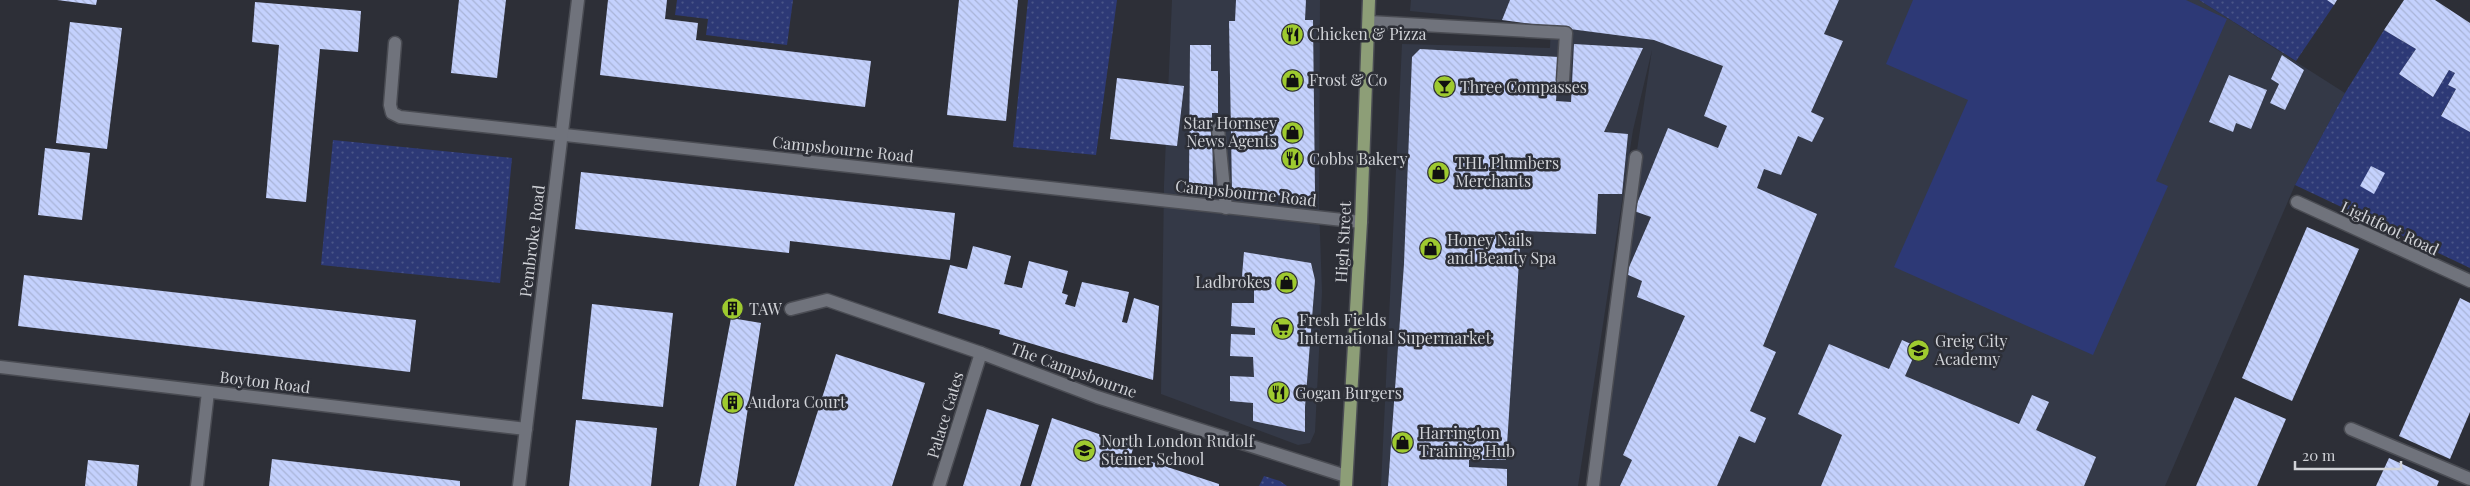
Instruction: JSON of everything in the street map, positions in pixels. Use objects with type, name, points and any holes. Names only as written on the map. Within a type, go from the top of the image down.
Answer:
[{"type":"main road","name":"High Street","points":[[1346,481],[1361,222],[1369,0]]},
{"type":"street","name":"Pembroke Road","points":[[519,486],[578,0]]},
{"type":"street","points":[[1369,22],[1566,33],[1563,80]]},
{"type":"street","name":"Campsbourne Road","points":[[395,43],[390,105],[392,112],[400,117],[1361,222]]},
{"type":"street","points":[[1218,129],[1226,208]]},
{"type":"street","points":[[1593,486],[1636,157]]},
{"type":"street","name":"Lightfoot Road","points":[[2297,202],[2470,281]]},
{"type":"street","name":"The Campsbourne","points":[[792,309],[808,303],[827,300],[981,353],[1097,398],[1346,481]]},
{"type":"street","name":"Palace Gates","points":[[939,486],[981,353]]},
{"type":"street","name":"Boyton Road","points":[[0,367],[526,429]]},
{"type":"street","points":[[197,486],[208,392]]},
{"type":"street","points":[[2351,429],[2470,479]]},
{"type":"shaded area","points":[[677,0],[793,0],[787,45],[706,35],[708,19],[675,15]]},
{"type":"shaded area","points":[[1028,0],[1117,0],[1096,155],[1013,147]]},
{"type":"shaded area","points":[[1172,0],[1320,0],[1319,204],[1322,292],[1315,432],[1310,443],[1298,445],[1161,394],[1164,185]]},
{"type":"shaded area","name":"Greig City Academy","points":[[1411,0],[2199,0],[2345,93],[2295,185],[2165,486],[1599,486],[1636,157],[1652,50],[1633,130],[1578,486],[1381,486],[1402,44],[1550,48],[1551,25],[1410,11]]},
{"type":"shaded area","points":[[1913,0],[2186,0],[2227,19],[2156,181],[2168,186],[2093,355],[1894,267],[1968,100],[1886,64]]},
{"type":"shaded area","points":[[2199,0],[2327,0],[2334,5],[2296,61]]},
{"type":"shaded area","points":[[2384,30],[2416,49],[2399,74],[2433,97],[2449,70],[2455,73],[2448,85],[2456,89],[2441,115],[2470,132],[2470,268],[2295,185],[2345,93]]},
{"type":"shaded area","points":[[333,140],[512,158],[500,283],[321,265]]},
{"type":"shaded area","points":[[1264,476],[1280,481],[1287,486],[1259,486]]},
{"type":"building","points":[[57,0],[97,0],[96,5]]},
{"type":"building","points":[[459,0],[506,0],[497,78],[451,73]]},
{"type":"building","points":[[608,0],[667,0],[665,19],[698,23],[696,40],[871,61],[865,107],[600,75]]},
{"type":"building","points":[[959,0],[1018,0],[1006,121],[947,115]]},
{"type":"building","points":[[1236,0],[1306,0],[1305,20],[1313,20],[1315,192],[1309,198],[1232,191],[1229,21],[1235,21]]},
{"type":"building","points":[[1510,0],[1839,0],[1824,34],[1843,41],[1811,112],[1824,118],[1812,142],[1798,136],[1781,175],[1764,169],[1757,188],[1817,214],[1763,346],[1776,352],[1750,411],[1766,418],[1755,443],[1739,436],[1717,486],[1620,486],[1632,460],[1623,455],[1685,316],[1637,297],[1642,281],[1626,274],[1651,217],[1634,211],[1668,128],[1718,148],[1727,126],[1704,116],[1723,66],[1654,40],[1502,20]]},
{"type":"building","points":[[2327,0],[2337,0],[2334,5]]},
{"type":"building","points":[[2404,0],[2435,0],[2470,23],[2470,132],[2441,116],[2456,89],[2448,85],[2455,73],[2449,70],[2433,97],[2399,74],[2416,49],[2384,30]]},
{"type":"building","points":[[255,2],[361,11],[358,52],[320,49],[306,202],[266,198],[279,45],[252,42]]},
{"type":"building","points":[[70,22],[122,28],[107,149],[56,143]]},
{"type":"building","points":[[1574,44],[1643,48],[1604,132],[1628,134],[1622,194],[1598,194],[1596,234],[1521,231],[1506,460],[1469,460],[1469,467],[1507,469],[1507,486],[1388,486],[1404,264],[1412,57],[1420,49],[1559,57],[1556,101],[1571,102]]},
{"type":"building","points":[[1190,45],[1211,45],[1211,71],[1218,71],[1218,113],[1212,113],[1213,186],[1189,183]]},
{"type":"building","points":[[2282,55],[2304,70],[2285,110],[2270,103],[2279,84],[2271,79]]},
{"type":"building","points":[[2229,75],[2267,90],[2251,129],[2236,123],[2233,132],[2209,122]]},
{"type":"building","points":[[1117,78],[1184,86],[1177,146],[1110,139]]},
{"type":"building","points":[[45,148],[90,153],[82,220],[38,215]]},
{"type":"building","points":[[2371,166],[2385,173],[2374,194],[2360,186]]},
{"type":"building","points":[[581,172],[955,213],[950,260],[790,241],[789,253],[575,229]]},
{"type":"building","points":[[2307,227],[2359,249],[2292,401],[2242,378]]},
{"type":"building","points":[[973,246],[1011,256],[1004,284],[1022,288],[1029,261],[1068,271],[1062,293],[1068,295],[1065,304],[1075,307],[1082,282],[1129,292],[1122,322],[1127,323],[1134,298],[1159,306],[1153,380],[999,334],[1000,330],[938,313],[950,265],[967,269]]},
{"type":"building","points":[[1244,252],[1311,263],[1315,280],[1305,407],[1305,432],[1253,421],[1253,403],[1230,401],[1230,376],[1254,377],[1253,357],[1230,356],[1231,334],[1255,335],[1255,328],[1231,326],[1232,303],[1254,303],[1254,289],[1241,288]]},
{"type":"building","points":[[24,275],[416,320],[410,372],[18,326]]},
{"type":"building","points":[[2460,298],[2470,303],[2470,412],[2450,459],[2399,436]]},
{"type":"building","name":"TAW","points":[[725,300],[742,303],[740,318],[723,315]]},
{"type":"building","points":[[592,304],[673,313],[663,407],[582,399]]},
{"type":"building","name":"Audora Court","points":[[731,318],[761,323],[736,486],[699,486]]},
{"type":"building","points":[[1902,340],[1918,347],[1905,376],[2019,424],[2032,395],[2049,402],[2036,430],[2096,457],[2084,486],[1821,486],[1842,435],[1798,414],[1829,344],[1889,369]]},
{"type":"building","points":[[836,354],[925,383],[892,486],[794,486]]},
{"type":"building","points":[[2235,397],[2286,419],[2257,486],[2196,486]]},
{"type":"building","points":[[987,409],[1039,425],[1020,486],[963,486]]},
{"type":"building","name":"North London Rudolf Steiner School","points":[[1052,418],[1134,446],[1131,455],[1219,484],[1219,486],[1031,486]]},
{"type":"building","points":[[576,420],[657,428],[651,486],[569,486]]},
{"type":"building","points":[[2389,458],[2439,481],[2437,486],[2376,486]]},
{"type":"building","points":[[272,459],[460,481],[460,486],[269,486]]},
{"type":"building","points":[[88,460],[139,465],[137,486],[85,486]]},
{"type":"place","name":"Chicken & Pizza","points":[[1293,34]]},
{"type":"place","name":"Frost & Co","points":[[1293,80]]},
{"type":"place","name":"Three Compasses","points":[[1444,87]]},
{"type":"place","name":"Star Hornsey News Agents","points":[[1293,132]]},
{"type":"place","name":"Cobbs Bakery","points":[[1293,159]]},
{"type":"place","name":"THL Plumbers Merchants","points":[[1439,172]]},
{"type":"place","name":"Honey Nails and Beauty Spa","points":[[1431,249]]},
{"type":"place","name":"Ladbrokes","points":[[1286,282]]},
{"type":"place","name":"TAW","points":[[733,309]]},
{"type":"place","name":"Fresh Fields International Supermarket","points":[[1283,329]]},
{"type":"place","name":"Greig City Academy","points":[[1919,350]]},
{"type":"place","name":"Gogan Burgers","points":[[1279,393]]},
{"type":"place","name":"Audora Court","points":[[732,402]]},
{"type":"place","name":"Harrington Training Hub","points":[[1403,442]]},
{"type":"place","name":"North London Rudolf Steiner School","points":[[1085,450]]}]
